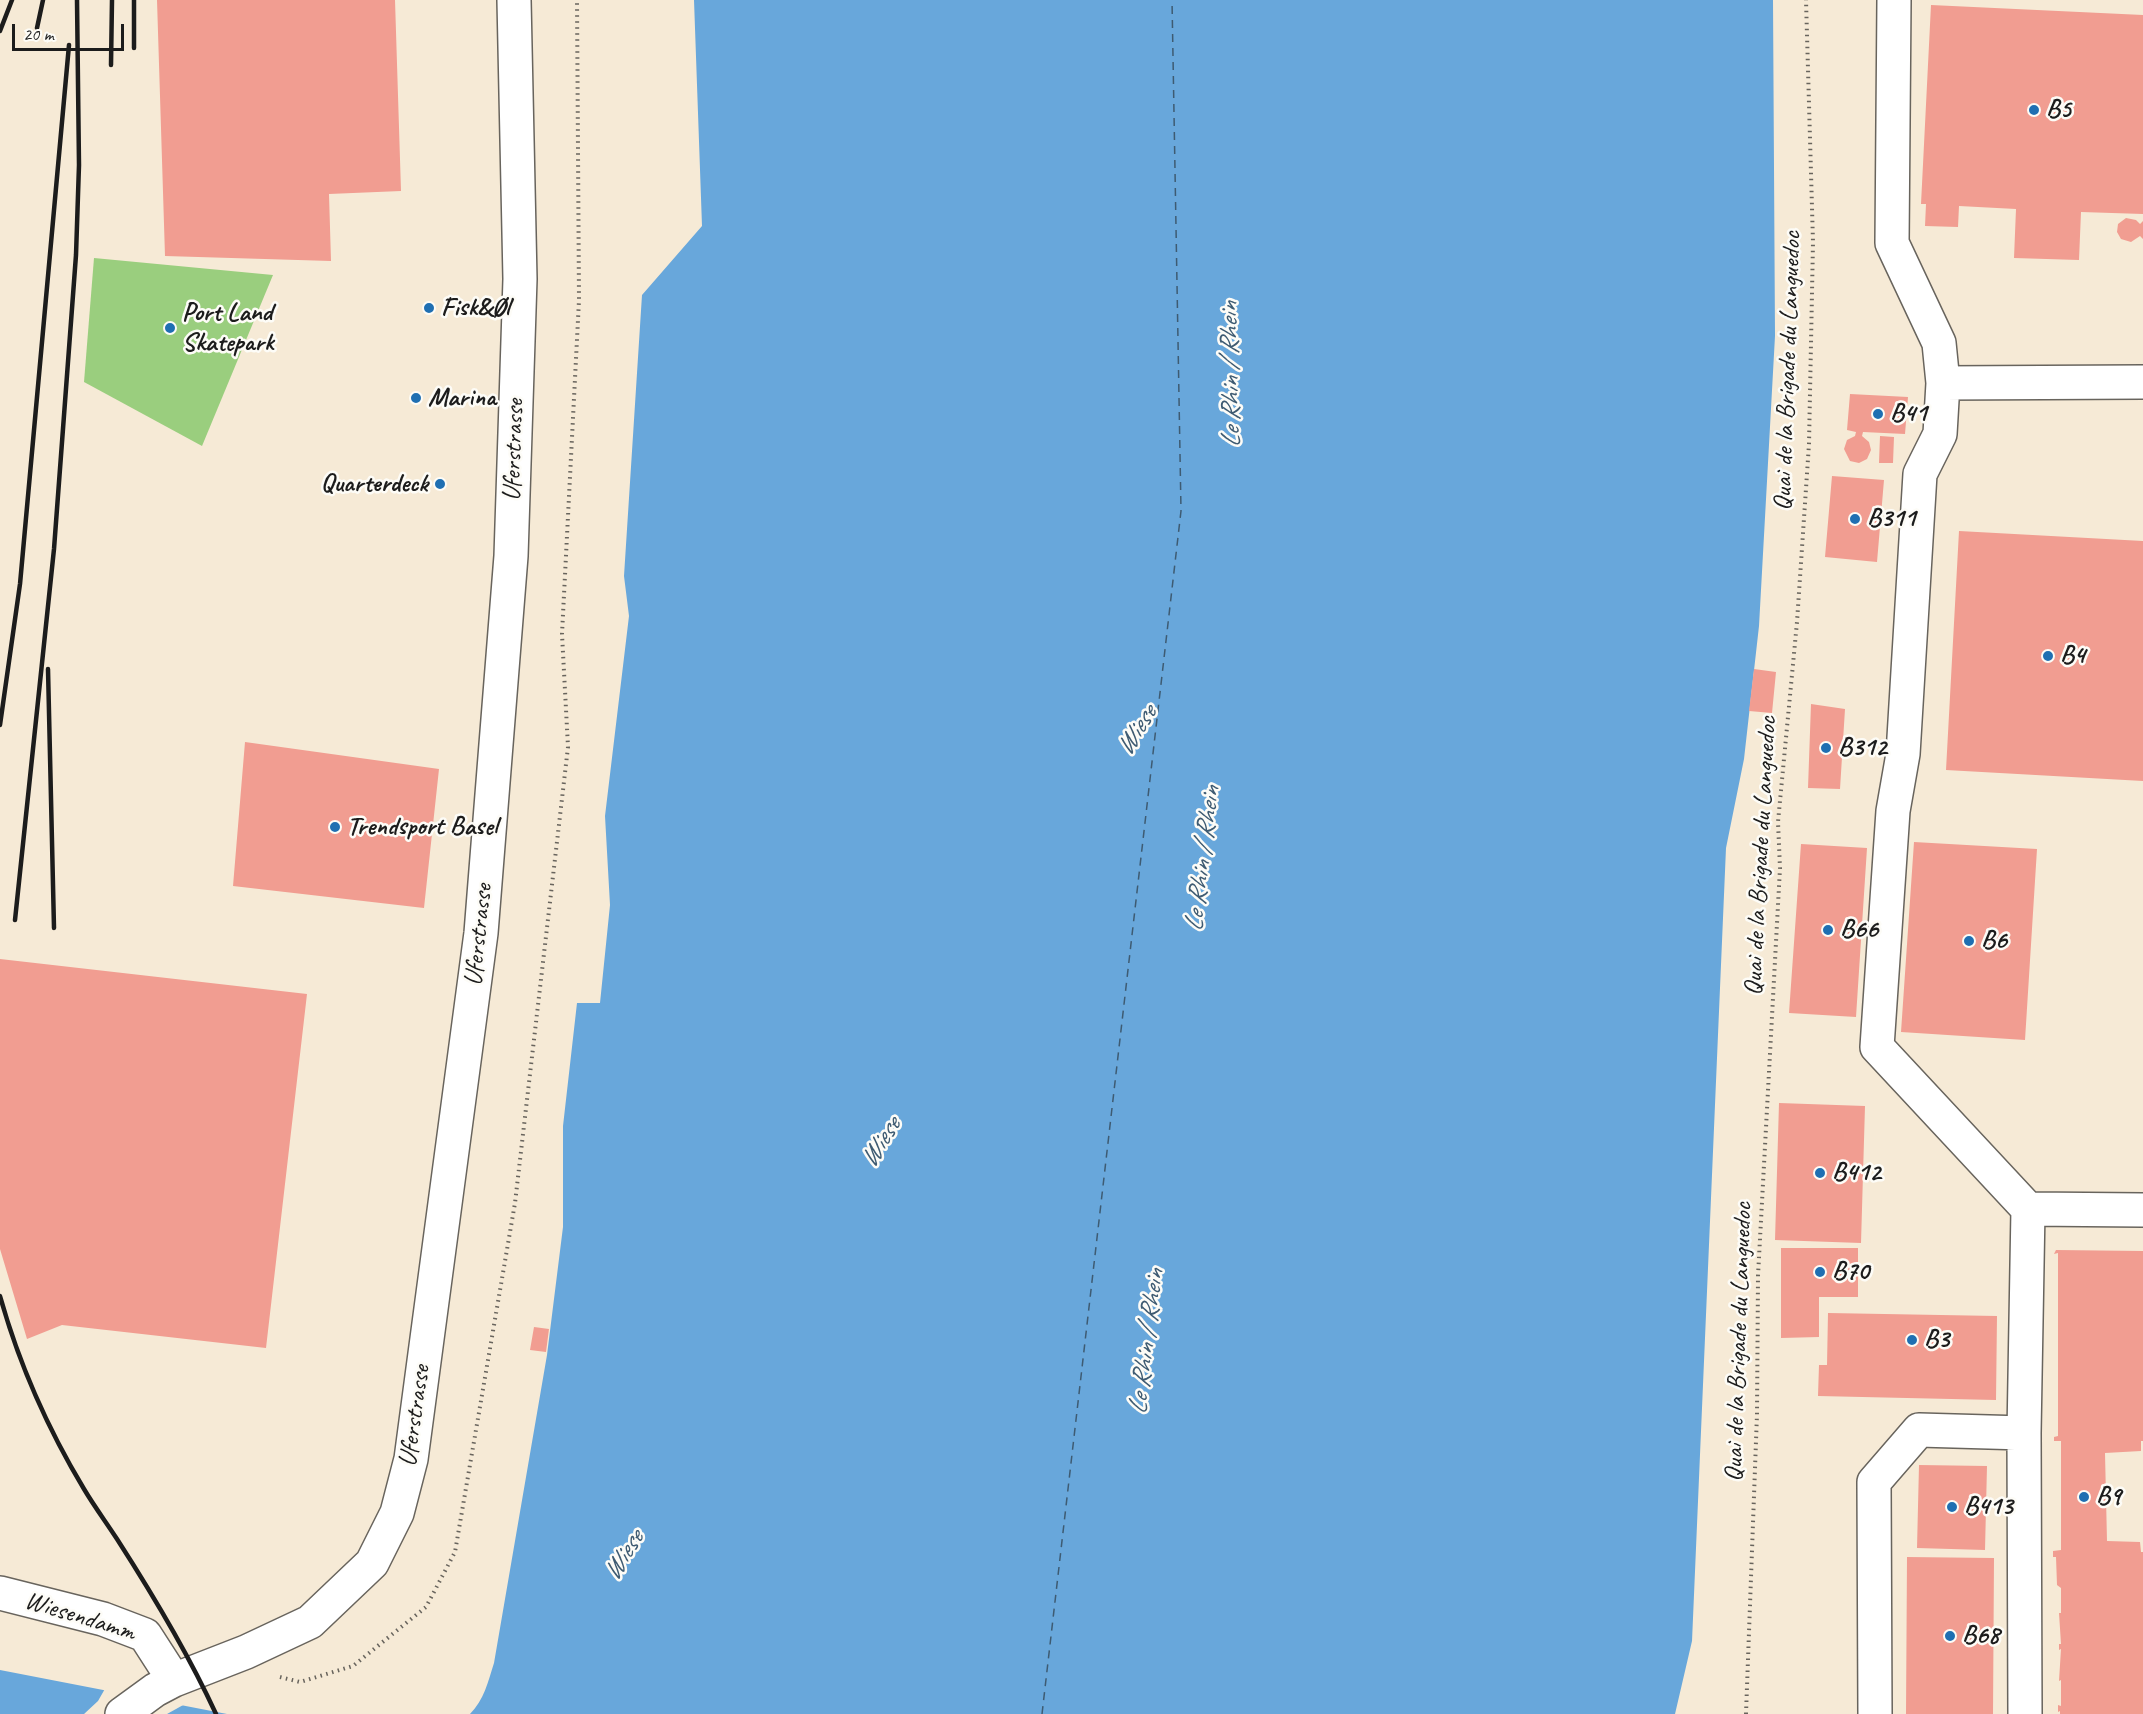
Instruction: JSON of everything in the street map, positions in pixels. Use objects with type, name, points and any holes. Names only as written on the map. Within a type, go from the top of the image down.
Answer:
[{"type":"street","name":"Uferstrasse","points":[[122,1714],[165,1685],[246,1652],[310,1622],[372,1563],[397,1513],[411,1459],[481,933],[511,556],[520,279],[514,0]]},
{"type":"street","points":[[1894,0],[1892,243],[1939,343],[1943,383],[1940,434],[1920,474],[1904,754],[1893,811],[1877,1047],[2028,1209],[2024,1433],[2025,1714]]},
{"type":"street","points":[[1943,383],[2143,382]]},
{"type":"street","points":[[2028,1209],[2143,1210]]},
{"type":"street","points":[[1875,1714],[1874,1482],[1919,1430],[2024,1433]]},
{"type":"street","name":"Wiesendamm","points":[[0,1593],[103,1619],[145,1635],[165,1685]]},
{"type":"path","name":"Quai de la Brigade du Languedoc","points":[[1746,1714],[1757,1414],[1758,1276],[1780,868],[1778,822],[1797,622],[1809,444],[1813,242],[1806,0]]},
{"type":"green space","name":"Port Land Skatepark","points":[[94,258],[273,275],[202,446],[84,382]]},
{"type":"water","points":[[694,0],[1773,0],[1775,336],[1759,626],[1744,759],[1726,848],[1692,1641],[1675,1714],[470,1714],[482,1697],[494,1663],[547,1355],[563,1227],[563,1126],[577,1003],[600,1003],[610,905],[605,816],[629,616],[624,576],[642,295],[702,226]]},
{"type":"water","points":[[0,1670],[227,1714],[0,1714]]},
{"type":"pier","points":[[106,1687],[185,1704],[167,1714],[84,1714],[98,1701]]},
{"type":"building","points":[[157,0],[395,0],[401,191],[329,194],[331,261],[165,256]]},
{"type":"building","name":"B5","points":[[1931,5],[2143,15],[2143,214],[2081,212],[2079,260],[2014,258],[2016,209],[1959,206],[1958,227],[1925,226],[1926,204],[1921,204]]},
{"type":"building","points":[[2126,218],[2136,220],[2140,224],[2143,221],[2143,239],[2140,236],[2131,242],[2121,239],[2117,232],[2118,224]]},
{"type":"building","name":"B41","points":[[1850,394],[1908,397],[1905,434],[1863,432],[1862,436],[1869,442],[1871,450],[1867,459],[1859,463],[1850,461],[1844,449],[1847,440],[1855,436],[1856,432],[1847,430]]},
{"type":"building","points":[[1880,436],[1894,437],[1893,463],[1879,463]]},
{"type":"building","name":"B311","points":[[1832,476],[1884,480],[1877,562],[1825,557]]},
{"type":"building","name":"B4","points":[[1959,531],[2143,541],[2143,781],[1946,770]]},
{"type":"building","points":[[1754,669],[1776,672],[1772,713],[1749,711]]},
{"type":"building","name":"B312","points":[[1811,704],[1845,709],[1840,789],[1808,788]]},
{"type":"building","name":"Trendsport Basel","points":[[245,742],[439,769],[424,908],[233,886]]},
{"type":"building","name":"B6","points":[[1914,842],[2037,849],[2025,1040],[1901,1032]]},
{"type":"building","name":"B66","points":[[1801,844],[1867,848],[1856,1017],[1789,1013]]},
{"type":"building","points":[[0,959],[307,994],[266,1348],[62,1325],[27,1339],[0,1249]]},
{"type":"building","name":"B412","points":[[1779,1103],[1865,1106],[1861,1243],[1775,1240]]},
{"type":"building","name":"B70","points":[[1781,1248],[1858,1248],[1858,1297],[1819,1297],[1819,1337],[1781,1338]]},
{"type":"building","name":"B9","points":[[2056,1250],[2143,1251],[2143,1441],[2141,1441],[2141,1451],[2105,1453],[2107,1541],[2140,1542],[2141,1552],[2143,1552],[2143,1714],[2060,1714],[2060,1711],[2058,1712],[2058,1705],[2061,1706],[2059,1613],[2061,1613],[2061,1588],[2057,1585],[2056,1557],[2053,1557],[2053,1551],[2061,1550],[2061,1441],[2054,1441],[2054,1437],[2058,1436],[2058,1253],[2054,1254]]},
{"type":"building","name":"B3","points":[[1828,1313],[1997,1316],[1996,1400],[1818,1396],[1819,1365],[1827,1365]]},
{"type":"building","points":[[534,1327],[549,1329],[546,1352],[530,1350]]},
{"type":"building","name":"B413","points":[[1919,1465],[1987,1466],[1985,1550],[1917,1548]]},
{"type":"building","name":"B68","points":[[1907,1557],[1994,1558],[1993,1714],[1906,1714]]},
{"type":"ferry route","points":[[1042,1714],[1181,511],[1172,0]]},
{"type":"railway","points":[[0,31],[12,0]]},
{"type":"railway","points":[[37,28],[43,0]]},
{"type":"railway","points":[[15,920],[54,549],[76,255],[79,165],[77,0]]},
{"type":"railway","points":[[111,65],[112,0]]},
{"type":"railway","points":[[134,0],[134,48]]},
{"type":"railway","points":[[0,725],[20,584],[69,45]]},
{"type":"railway","points":[[48,669],[54,928]]},
{"type":"railway","points":[[0,1296],[25,1371],[58,1443],[170,1625],[216,1714]]},
{"type":"place","name":"B5","points":[[2034,110]]},
{"type":"place","name":"Fisk&Øl","points":[[429,308]]},
{"type":"place","name":"Port Land Skatepark","points":[[170,328]]},
{"type":"place","name":"Marina","points":[[416,398]]},
{"type":"place","name":"B41","points":[[1878,414]]},
{"type":"place","name":"Quarterdeck","points":[[440,484]]},
{"type":"place","name":"B311","points":[[1855,519]]},
{"type":"place","name":"B4","points":[[2048,656]]},
{"type":"place","name":"B312","points":[[1826,748]]},
{"type":"place","name":"Trendsport Basel","points":[[335,827]]},
{"type":"place","name":"B66","points":[[1828,930]]},
{"type":"place","name":"B6","points":[[1969,941]]},
{"type":"place","name":"B412","points":[[1820,1173]]},
{"type":"place","name":"B70","points":[[1820,1272]]},
{"type":"place","name":"B3","points":[[1912,1340]]},
{"type":"place","name":"B9","points":[[2084,1497]]},
{"type":"place","name":"B413","points":[[1952,1507]]},
{"type":"place","name":"B68","points":[[1950,1636]]},
{"type":"water label","name":"Le Rhin / Rhein","points":[[1231,375]]},
{"type":"water label","name":"Wiese","points":[[1137,731]]},
{"type":"water label","name":"Le Rhin / Rhein","points":[[1203,859]]},
{"type":"water label","name":"Wiese","points":[[881,1143]]},
{"type":"water label","name":"Le Rhin / Rhein","points":[[1147,1342]]},
{"type":"water label","name":"Wiese","points":[[624,1556]]}]
